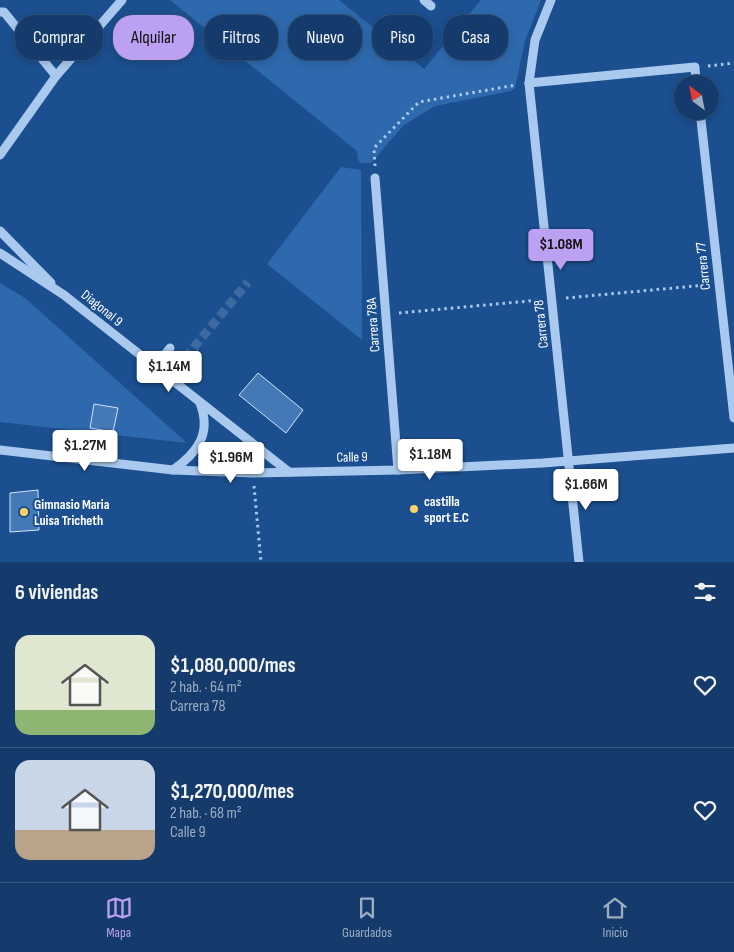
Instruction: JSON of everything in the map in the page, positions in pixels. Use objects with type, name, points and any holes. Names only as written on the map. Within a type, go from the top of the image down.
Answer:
[{"type":"street","points":[[0,155],[56,76],[122,0]]},
{"type":"street","name":"Carrera 78","points":[[551,0],[535,40],[529,83],[579,562]]},
{"type":"street","points":[[0,12],[4,12],[56,76]]},
{"type":"street","points":[[529,83],[695,67],[695,75]]},
{"type":"street","name":"Carrera 77","points":[[701,120],[734,418]]},
{"type":"street","name":"Carrera 78A","points":[[376,178],[398,470]]},
{"type":"street","name":"Diagonal 9","points":[[0,230],[64,295]]},
{"type":"street","name":"Diagonal 9","points":[[0,253],[64,295],[290,472]]},
{"type":"street","points":[[155,367],[170,348]]},
{"type":"street","points":[[169,378],[185,358]]},
{"type":"street","points":[[172,470],[190,457],[203,437],[204,414],[200,403]]},
{"type":"street","name":"Calle 9","points":[[0,450],[172,470],[253,473],[398,470],[569,462],[734,448]]},
{"type":"path","points":[[695,67],[734,63]]},
{"type":"path","points":[[376,178],[374,148],[419,102],[529,83]]},
{"type":"path","points":[[253,473],[260,562]]},
{"type":"shaded area","points":[[170,0],[339,0],[357,15],[288,15],[288,60],[362,60],[362,19],[372,27],[372,60],[413,60],[424,69],[443,46],[443,60],[508,60],[508,15],[469,15],[481,0],[541,0],[525,41],[515,88],[511,91],[435,106],[404,125],[371,163],[361,163],[358,160],[357,151],[244,60],[278,60],[278,15],[204,15],[204,27],[194,19],[194,15],[189,15]]},
{"type":"shaded area","points":[[341,167],[361,170],[362,340],[267,264]]},
{"type":"shaded area","points":[[0,283],[25,298],[187,443],[0,422]]},
{"type":"building","points":[[258,373],[303,410],[286,433],[239,395]]},
{"type":"building","points":[[94,404],[118,408],[113,432],[90,428]]},
{"type":"building","name":"Gimnasio Maria Luisa Tricheth","points":[[38,490],[39,530],[10,532],[10,493]]},
{"type":"tunnel","points":[[185,358],[248,282]]},
{"type":"place","name":"castilla sport E.C","points":[[414,509]]},
{"type":"place","name":"Gimnasio Maria Luisa Tricheth","points":[[24,512]]}]
